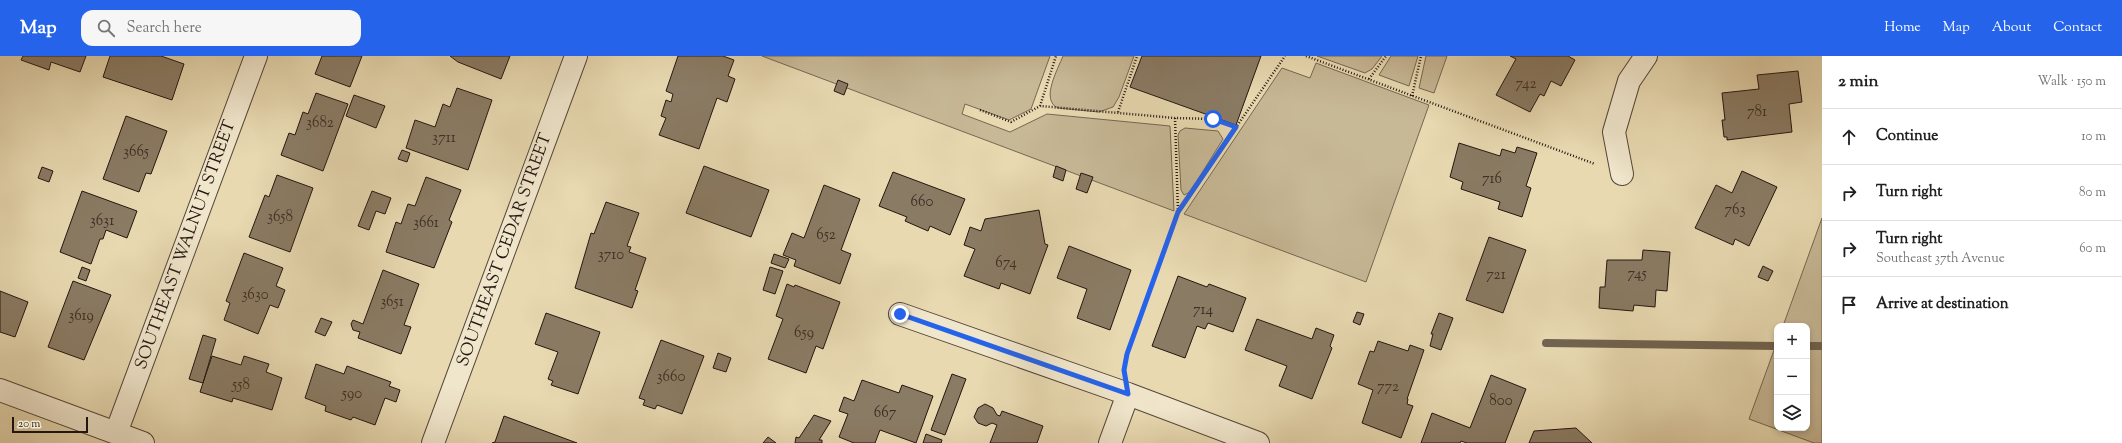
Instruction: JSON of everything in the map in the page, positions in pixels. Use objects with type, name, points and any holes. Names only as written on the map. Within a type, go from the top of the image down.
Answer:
[{"type":"street","name":"SOUTHEAST WALNUT STREET","points":[[116,433],[256,56]]},
{"type":"street","name":"SOUTHEAST CEDAR STREET","points":[[433,443],[576,56]]},
{"type":"street","points":[[1622,174],[1614,132],[1629,80],[1646,56]]},
{"type":"street","points":[[900,314],[1128,394],[1258,443]]},
{"type":"street","points":[[0,390],[143,443]]},
{"type":"street","points":[[1110,443],[1128,394]]},
{"type":"path","points":[[1040,106],[1056,56]]},
{"type":"path","points":[[1118,112],[1137,56]]},
{"type":"path","points":[[1128,394],[1124,370],[1127,354],[1178,212],[1285,56]]},
{"type":"path","points":[[1306,56],[1622,174]]},
{"type":"path","points":[[1369,79],[1386,56]]},
{"type":"path","points":[[1412,96],[1421,56]]},
{"type":"path","points":[[980,110],[1011,122],[1040,106],[1174,118],[1213,119],[1236,127]]},
{"type":"path","points":[[1174,118],[1178,212]]},
{"type":"shaded area","points":[[762,56],[1050,56],[1031,109],[1009,120],[965,104],[962,114],[1010,132],[1047,114],[1170,126],[1174,211]]},
{"type":"shaded area","points":[[1063,56],[1134,56],[1119,97],[1113,107],[1099,112],[1058,108],[1053,104],[1050,98],[1050,91],[1054,76]]},
{"type":"shaded area","points":[[1317,56],[1382,56],[1372,69],[1365,73]]},
{"type":"shaded area","points":[[1391,56],[1418,56],[1409,86],[1379,75]]},
{"type":"shaded area","points":[[1426,56],[1447,56],[1434,93],[1419,88]]},
{"type":"shaded area","points":[[1316,63],[1429,105],[1366,282],[1184,214],[1282,68],[1310,78]]},
{"type":"shaded area","points":[[1185,128],[1218,131],[1223,139],[1190,192],[1184,195],[1181,190],[1178,135],[1180,131]]},
{"type":"shaded area","points":[[1822,218],[1822,443],[1814,443],[1782,431],[1810,431],[1810,323],[1784,323]]},
{"type":"shaded area","points":[[1774,350],[1774,428],[1749,419]]},
{"type":"building","points":[[23,56],[86,56],[80,72],[51,62],[49,70],[21,60]]},
{"type":"building","points":[[110,56],[161,56],[184,64],[172,100],[103,77]]},
{"type":"building","points":[[322,56],[362,56],[350,87],[315,74]]},
{"type":"building","points":[[450,56],[510,56],[501,79],[458,62]]},
{"type":"building","points":[[678,56],[723,56],[734,60],[728,76],[735,79],[727,102],[717,98],[699,149],[659,135],[666,118],[661,116],[666,100],[671,102],[673,94],[666,91]]},
{"type":"building","points":[[1142,56],[1261,56],[1236,125],[1130,87]]},
{"type":"building","points":[[1510,56],[1568,56],[1575,60],[1561,86],[1551,81],[1544,96],[1540,94],[1530,112],[1496,95],[1516,59]]},
{"type":"building","points":[[1798,71],[1802,102],[1789,104],[1792,132],[1727,140],[1727,137],[1724,137],[1722,120],[1725,120],[1722,93],[1759,89],[1757,75]]},
{"type":"building","points":[[838,80],[848,84],[844,95],[834,91]]},
{"type":"building","points":[[457,88],[492,100],[468,170],[406,148],[415,120],[435,127],[443,104],[450,107]]},
{"type":"building","points":[[316,93],[348,104],[323,171],[281,155],[289,133],[295,135],[303,112],[308,114]]},
{"type":"building","points":[[354,95],[385,106],[376,128],[346,116]]},
{"type":"building","points":[[126,116],[167,131],[151,174],[146,173],[139,192],[103,179]]},
{"type":"building","points":[[1459,143],[1500,156],[1502,149],[1515,153],[1517,147],[1537,153],[1526,186],[1531,188],[1522,217],[1498,209],[1500,202],[1461,189],[1463,182],[1450,177]]},
{"type":"building","points":[[402,150],[410,153],[407,162],[398,159]]},
{"type":"building","points":[[704,166],[769,190],[751,237],[686,213]]},
{"type":"building","points":[[1056,166],[1066,170],[1063,181],[1053,177]]},
{"type":"building","points":[[42,167],[53,171],[49,182],[38,178]]},
{"type":"building","points":[[1742,171],[1777,187],[1749,246],[1735,239],[1733,245],[1695,228],[1716,185],[1732,193]]},
{"type":"building","points":[[893,172],[965,199],[950,235],[930,226],[928,231],[905,221],[907,217],[879,206]]},
{"type":"building","points":[[1081,173],[1093,177],[1087,193],[1076,189]]},
{"type":"building","points":[[277,175],[313,188],[290,252],[249,237],[265,195],[269,197]]},
{"type":"building","points":[[426,177],[461,190],[449,220],[452,222],[434,268],[386,252],[396,222],[401,224],[408,204],[415,206]]},
{"type":"building","points":[[824,185],[860,199],[841,250],[851,254],[840,284],[794,266],[796,260],[783,255],[792,233],[804,238]]},
{"type":"building","points":[[82,191],[137,211],[127,238],[106,230],[103,239],[100,239],[91,264],[60,252]]},
{"type":"building","points":[[372,191],[391,198],[385,214],[376,211],[369,230],[358,226]]},
{"type":"building","points":[[606,202],[639,213],[627,246],[631,247],[629,252],[646,258],[635,290],[638,291],[632,308],[575,288],[591,233],[594,234]]},
{"type":"building","points":[[1039,210],[1045,244],[1048,245],[1030,294],[1001,283],[999,289],[964,276],[975,249],[964,245],[970,227],[981,231],[985,219]]},
{"type":"building","points":[[1489,237],[1526,250],[1503,313],[1466,300]]},
{"type":"building","points":[[1069,246],[1131,270],[1110,330],[1077,318],[1087,289],[1057,278]]},
{"type":"building","points":[[1643,250],[1670,252],[1667,291],[1656,290],[1655,307],[1634,305],[1633,311],[1599,308],[1600,287],[1605,287],[1607,260],[1642,260]]},
{"type":"building","points":[[244,253],[283,268],[276,286],[285,290],[278,308],[270,305],[258,334],[224,320],[230,303],[226,301]]},
{"type":"building","points":[[774,254],[789,259],[785,268],[771,263]]},
{"type":"building","points":[[1763,266],[1773,271],[1768,281],[1758,277]]},
{"type":"building","points":[[82,267],[90,270],[86,281],[78,278]]},
{"type":"building","points":[[770,267],[783,271],[775,294],[763,290]]},
{"type":"building","points":[[383,270],[419,284],[404,325],[411,327],[401,354],[358,338],[360,332],[353,330],[351,324],[353,320],[363,324]]},
{"type":"building","points":[[1178,276],[1207,287],[1209,284],[1246,298],[1233,332],[1208,323],[1205,329],[1197,326],[1185,358],[1152,346]]},
{"type":"building","points":[[73,281],[111,295],[84,360],[48,347]]},
{"type":"building","points":[[787,284],[794,287],[795,285],[840,302],[823,349],[816,346],[806,373],[768,359],[783,319],[776,316]]},
{"type":"building","points":[[0,291],[28,302],[15,337],[0,332]]},
{"type":"building","points":[[1357,312],[1364,314],[1360,325],[1353,322]]},
{"type":"building","points":[[546,313],[600,332],[578,394],[551,385],[553,381],[548,379],[558,352],[535,344]]},
{"type":"building","points":[[1439,313],[1453,318],[1441,350],[1430,346],[1433,334],[1431,334]]},
{"type":"building","points":[[321,318],[332,322],[325,336],[315,332]]},
{"type":"building","points":[[1257,319],[1312,339],[1316,328],[1334,335],[1330,346],[1332,348],[1312,399],[1279,386],[1287,366],[1245,350]]},
{"type":"building","points":[[203,335],[216,339],[203,383],[189,379]]},
{"type":"building","points":[[661,340],[704,356],[682,414],[657,405],[655,409],[643,405],[645,400],[639,398]]},
{"type":"building","points":[[1378,341],[1408,351],[1410,345],[1424,350],[1407,399],[1407,404],[1413,406],[1401,438],[1362,423],[1373,390],[1358,384],[1370,351],[1374,352]]},
{"type":"building","points":[[718,353],[731,358],[726,372],[713,368]]},
{"type":"building","points":[[212,356],[241,365],[244,356],[269,364],[266,372],[282,378],[272,410],[233,398],[232,402],[200,392]]},
{"type":"building","points":[[316,364],[344,374],[347,366],[391,382],[389,386],[400,390],[396,402],[385,398],[375,425],[353,417],[351,420],[325,411],[326,406],[305,398]]},
{"type":"building","points":[[952,374],[966,379],[945,435],[931,430]]},
{"type":"building","points":[[1491,375],[1526,389],[1505,443],[1467,443],[1461,441],[1460,443],[1421,443],[1432,413],[1470,428]]},
{"type":"building","points":[[862,380],[899,393],[902,385],[933,396],[916,443],[880,430],[875,443],[854,443],[839,437],[848,414],[839,411],[844,397],[854,401]]},
{"type":"building","points":[[985,404],[993,408],[997,415],[1000,416],[1002,411],[1043,426],[1037,443],[990,443],[997,425],[992,423],[986,426],[978,423],[974,417],[978,408]]},
{"type":"building","points":[[814,415],[831,421],[819,440],[822,440],[822,443],[795,443],[796,437],[799,438]]},
{"type":"building","points":[[504,416],[577,443],[492,443],[495,442]]},
{"type":"building","points":[[1576,428],[1592,443],[1529,443],[1534,431]]},
{"type":"building","points":[[926,434],[942,440],[941,443],[923,443]]},
{"type":"building","points":[[768,437],[776,443],[763,443]]},
{"type":"waterway","points":[[1546,343],[1774,346]]},
{"type":"waterway","points":[[1810,346],[1822,346]]},
{"type":"route","points":[[900,314],[1128,394],[1124,370],[1127,354],[1178,212],[1236,127],[1213,119]]}]
